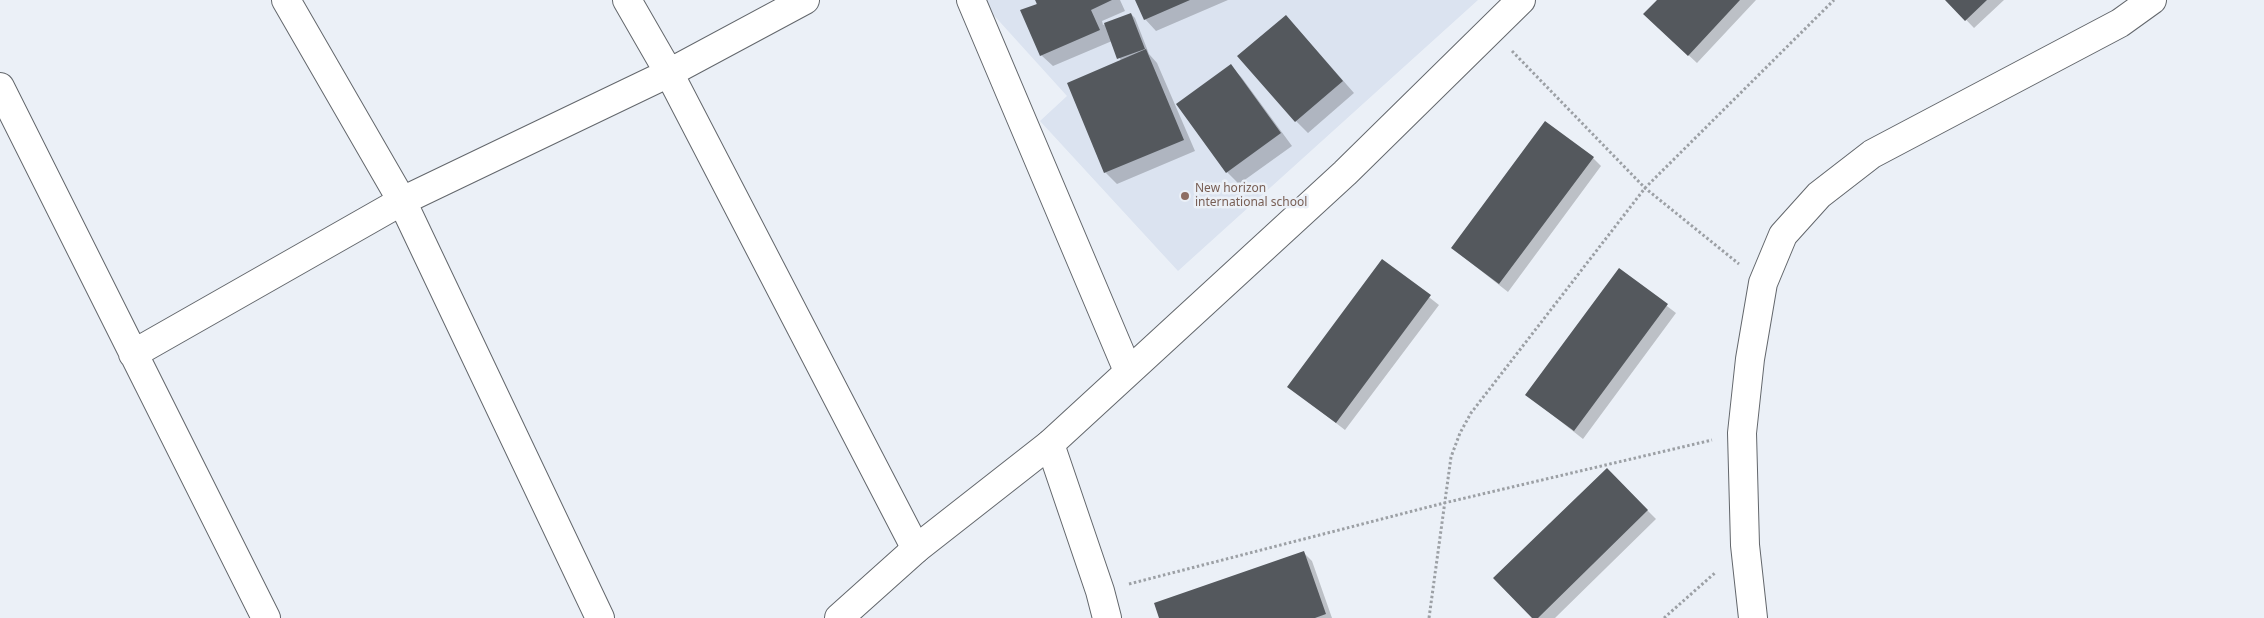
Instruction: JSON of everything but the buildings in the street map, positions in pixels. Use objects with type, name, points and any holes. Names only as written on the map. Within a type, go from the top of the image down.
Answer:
[{"type":"street","points":[[286,0],[402,202],[600,618]]},
{"type":"street","points":[[627,0],[668,73],[916,549]]},
{"type":"street","points":[[133,354],[402,202],[668,73],[805,0]]},
{"type":"street","points":[[971,0],[1128,371]]},
{"type":"street","points":[[839,618],[916,549],[1050,444],[1345,173],[1492,31],[1521,0]]},
{"type":"street","points":[[1753,618],[1745,545],[1742,432],[1750,359],[1763,283],[1783,235],[1819,195],[1872,154],[2120,23],[2152,0]]},
{"type":"street","points":[[0,87],[266,618]]},
{"type":"street","points":[[1050,444],[1100,591],[1107,618]]},
{"type":"path","points":[[1429,618],[1451,457],[1460,433],[1471,413],[1645,188],[1834,0]]},
{"type":"path","points":[[1492,31],[1645,188],[1763,283]]},
{"type":"path","points":[[1100,591],[1444,503],[1742,432]]},
{"type":"path","points":[[1664,618],[1745,545]]},
{"type":"shaded area","name":"New horizon international school","points":[[980,0],[1478,0],[1178,271],[1040,121],[1067,96]]},
{"type":"place","name":"New horizon international school","points":[[1185,196]]}]
